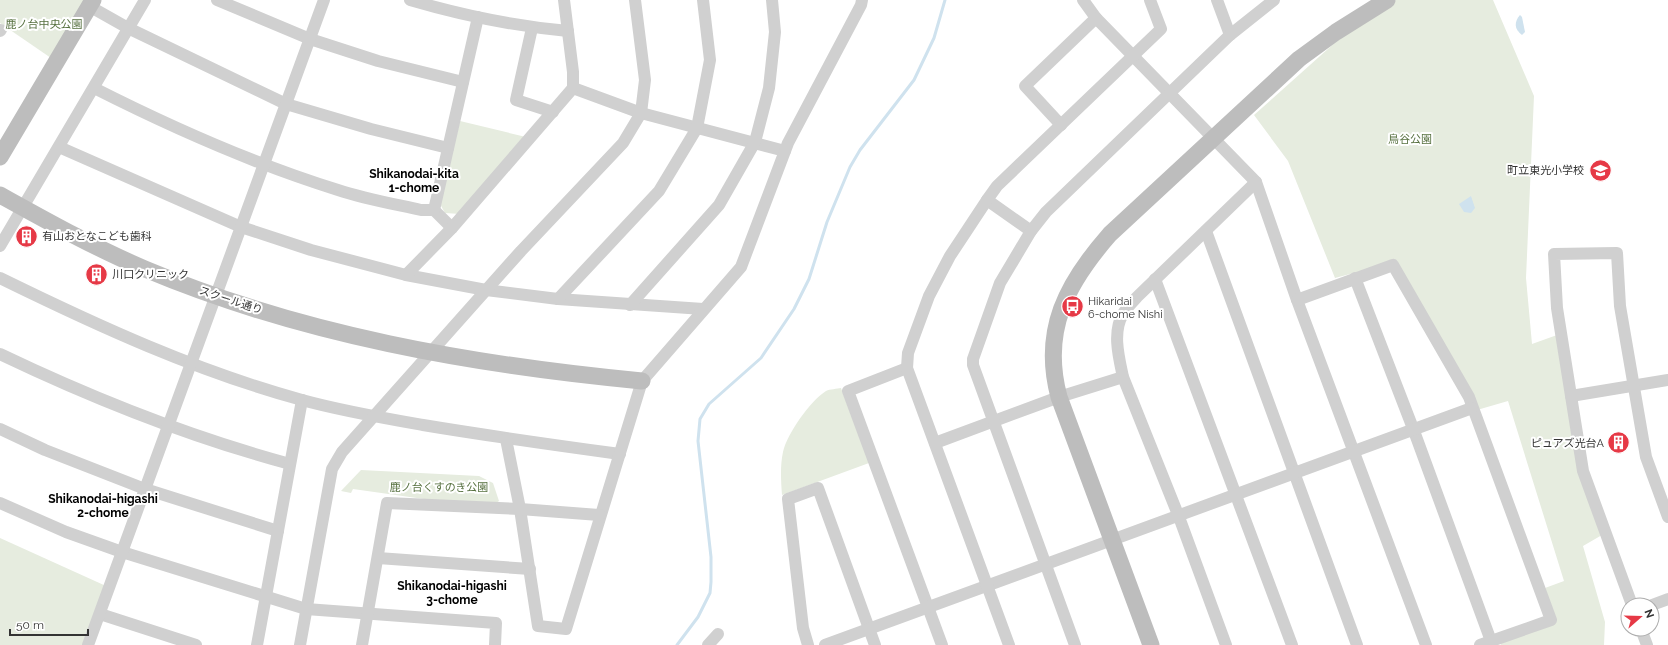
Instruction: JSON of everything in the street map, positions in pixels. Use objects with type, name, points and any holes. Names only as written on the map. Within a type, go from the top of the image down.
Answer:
[{"type":"street","points":[[0,246],[145,0]]},
{"type":"street","points":[[217,0],[310,39],[378,61],[463,82]]},
{"type":"street","points":[[88,645],[324,0]]},
{"type":"street","points":[[410,0],[478,17],[532,28],[568,31]]},
{"type":"street","points":[[406,275],[452,228],[573,88],[564,0]]},
{"type":"street","points":[[300,645],[332,469],[342,452],[486,290],[623,143],[641,113],[644,80],[635,0]]},
{"type":"street","points":[[558,299],[659,192],[697,128],[710,60],[703,0]]},
{"type":"street","points":[[630,305],[720,205],[755,142],[769,88],[775,32],[772,0]]},
{"type":"street","points":[[506,439],[520,509],[538,626],[566,628],[599,515],[620,454],[642,381],[741,267],[785,151],[861,5],[862,0]]},
{"type":"street","points":[[1083,0],[1096,18],[1134,55],[1213,139],[1256,182],[1297,300],[1426,645]]},
{"type":"street","points":[[1009,645],[907,368],[908,354],[929,296],[950,256],[997,186],[1161,29],[1150,0]]},
{"type":"street","points":[[1217,0],[1230,35]]},
{"type":"street","points":[[1076,645],[972,365],[973,358],[1000,283],[1031,231],[1046,212],[1230,35],[1274,0]]},
{"type":"street","points":[[1151,645],[1059,397],[1054,378],[1054,333],[1061,308],[1071,286],[1089,258],[1110,234],[1299,58],[1336,32],[1387,0]]},
{"type":"street","points":[[0,157],[91,3],[128,28],[286,104],[371,129],[448,148]]},
{"type":"street","points":[[434,210],[478,17]]},
{"type":"street","points":[[1061,125],[1025,86],[1096,18]]},
{"type":"street","points":[[532,28],[516,100],[553,112]]},
{"type":"street","points":[[94,88],[157,120],[218,147],[264,164],[339,190],[421,210],[434,210],[452,228]]},
{"type":"street","points":[[573,88],[641,113],[785,151]]},
{"type":"street","points":[[58,146],[241,226],[311,250],[406,275],[486,290],[558,299],[703,309]]},
{"type":"street","points":[[1226,645],[1179,517],[1123,377],[1117,336],[1122,314],[1155,278],[1256,182]]},
{"type":"street","name":"スクール通り","points":[[0,195],[80,238],[144,269],[215,296],[310,325],[431,353],[558,373],[642,381]]},
{"type":"street","points":[[987,200],[1031,231]]},
{"type":"street","points":[[1206,231],[1296,473],[1357,645]]},
{"type":"street","points":[[1629,597],[1583,471],[1557,308],[1554,254],[1617,253],[1620,306],[1646,457],[1668,517]]},
{"type":"street","points":[[1297,300],[1355,278],[1393,265],[1469,397],[1551,620],[1486,643],[1414,431],[1355,278]]},
{"type":"street","points":[[0,278],[83,319],[191,364],[302,400],[374,417],[506,439],[620,454]]},
{"type":"street","points":[[1155,278],[1292,645]]},
{"type":"street","points":[[0,354],[57,381],[168,426],[230,448],[290,464]]},
{"type":"street","points":[[907,368],[848,391],[942,645]]},
{"type":"street","points":[[935,444],[1059,397],[1123,377]]},
{"type":"street","points":[[1571,396],[1668,380]]},
{"type":"street","points":[[257,645],[302,400]]},
{"type":"street","points":[[825,645],[1414,431],[1472,408]]},
{"type":"street","points":[[0,429],[45,450],[145,489],[278,531]]},
{"type":"street","points":[[808,645],[803,628],[788,499],[818,488],[875,645]]},
{"type":"street","points":[[362,645],[387,503],[520,509],[599,515]]},
{"type":"street","points":[[0,504],[66,532],[122,552],[306,609],[496,623],[495,645]]},
{"type":"street","points":[[378,558],[530,569]]},
{"type":"street","points":[[100,614],[196,645]]},
{"type":"street","points":[[708,645],[718,634]]},
{"type":"green space","name":"鹿ノ台中央公園","points":[[0,0],[86,0],[51,58],[0,23]]},
{"type":"green space","name":"鳥谷公園","points":[[1396,0],[1493,0],[1534,96],[1526,278],[1532,344],[1557,335],[1602,535],[1583,546],[1605,622],[1604,645],[1501,645],[1500,643],[1556,622],[1545,588],[1564,581],[1508,401],[1477,410],[1395,262],[1335,278],[1288,161],[1254,115],[1348,31]]},
{"type":"green space","points":[[460,121],[526,137],[460,214],[445,213],[440,204]]},
{"type":"green space","points":[[841,388],[869,463],[782,495],[782,457],[789,436],[800,418],[813,402],[828,390]]},
{"type":"green space","name":"鹿ノ台くすのき公園","points":[[361,470],[479,476],[493,483],[499,501],[495,504],[431,500],[353,489],[351,493],[341,491]]},
{"type":"green space","points":[[0,538],[106,586],[84,645],[0,645]]},
{"type":"water","points":[[1520,15],[1522,17],[1525,32],[1522,35],[1516,28],[1516,23]]},
{"type":"water","points":[[1471,196],[1475,208],[1471,213],[1464,212],[1459,204]]},
{"type":"waterway","points":[[677,645],[698,617],[710,593],[711,557],[698,441],[700,419],[709,404],[761,358],[794,309],[809,279],[827,222],[850,167],[860,150],[914,80],[934,38],[945,0]]},
{"type":"place","name":"町立東光小学校","points":[[1600,170]]},
{"type":"place","name":"有山おとなこども歯科","points":[[26,236]]},
{"type":"place","name":"川口クリニック","points":[[96,274]]},
{"type":"place","name":"Hikaridai 6-chome Nishi","points":[[1072,307]]},
{"type":"place","name":"ピュアズ光台A","points":[[1619,443]]},
{"type":"district","name":"Shikanodai-kita 1-chome","points":[[414,181]]},
{"type":"district","name":"Shikanodai-higashi 2-chome","points":[[103,506]]},
{"type":"district","name":"Shikanodai-higashi 3-chome","points":[[452,593]]}]
